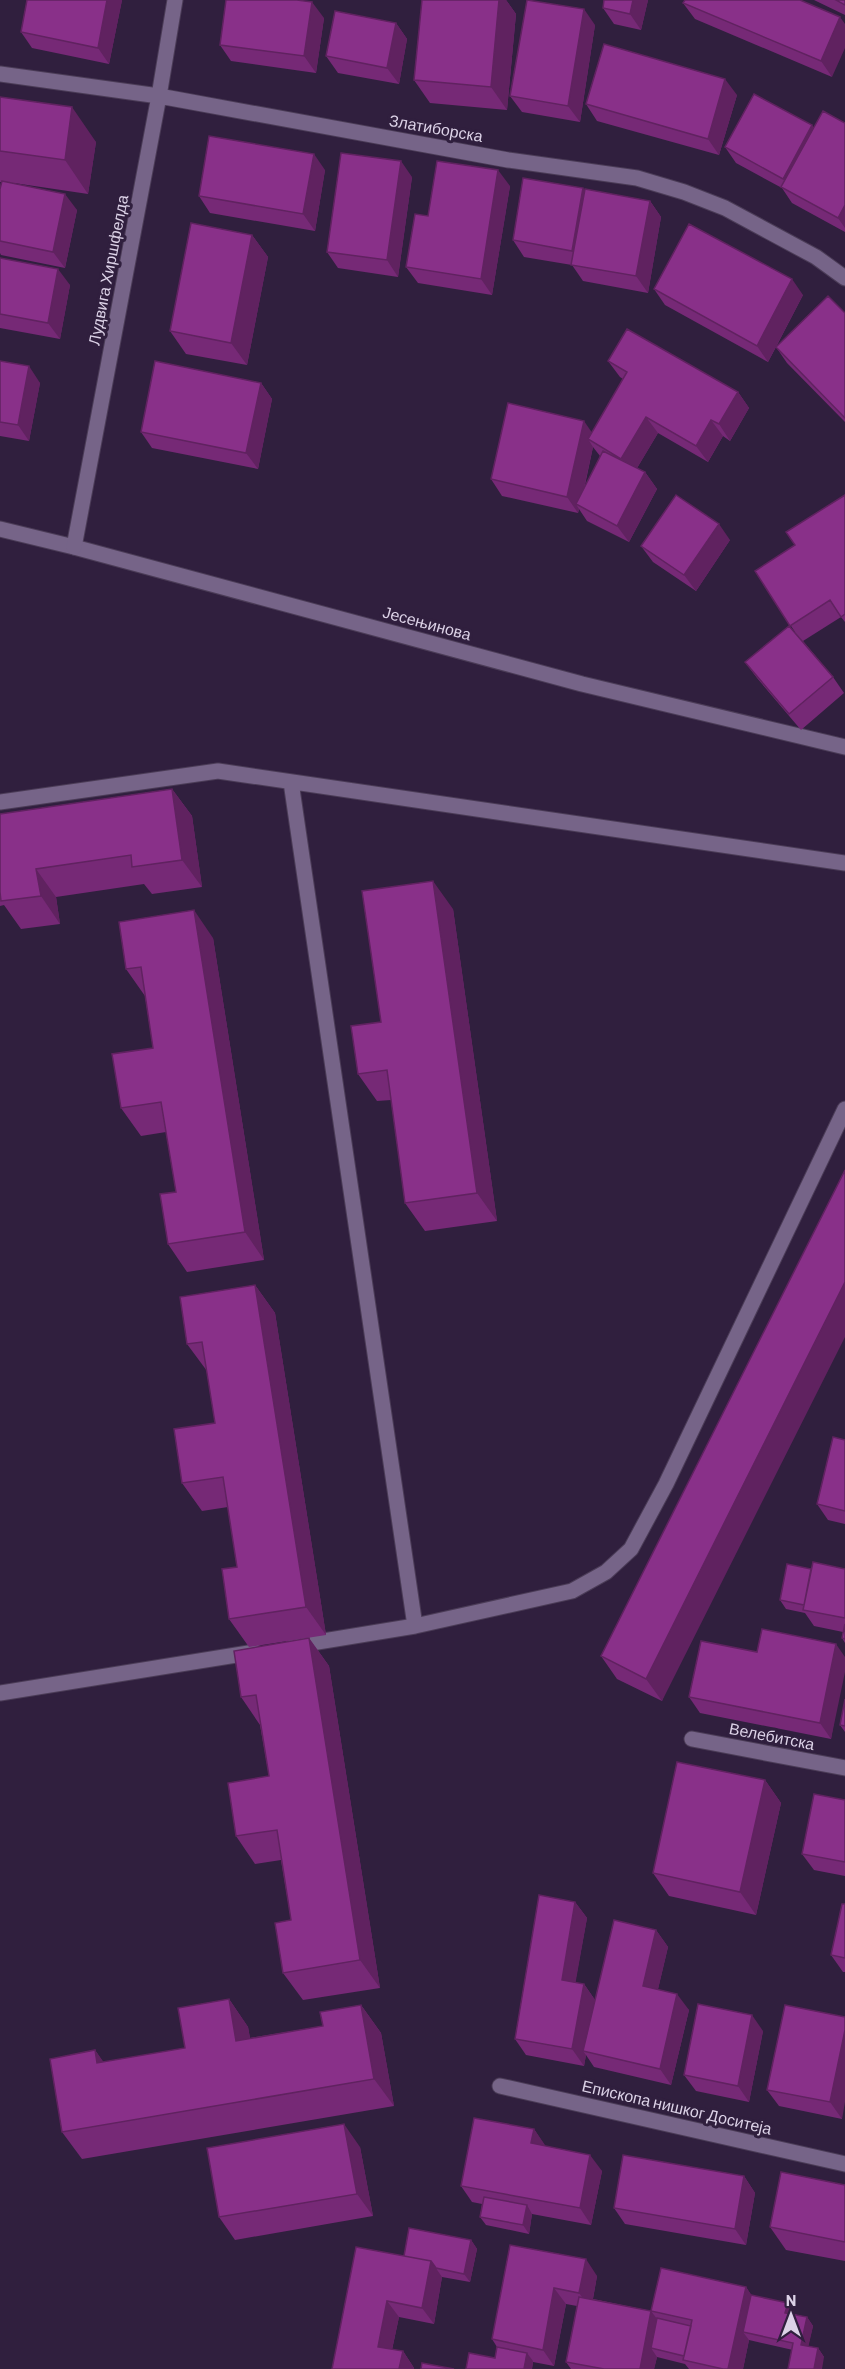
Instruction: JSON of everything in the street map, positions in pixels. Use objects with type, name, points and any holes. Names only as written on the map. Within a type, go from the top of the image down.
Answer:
[{"type":"street","name":"Лудвига Хиршфелда","points":[[75,547],[175,0]]},
{"type":"street","name":"Златиборска","points":[[0,74],[159,96],[508,160],[638,178],[725,208],[816,257],[845,278]]},
{"type":"street","name":"Јесењинова","points":[[0,529],[75,547],[582,684],[845,747]]},
{"type":"street","points":[[0,802],[218,771],[845,863]]},
{"type":"street","points":[[291,782],[416,1626]]},
{"type":"street","points":[[0,1693],[416,1626],[572,1592],[606,1572],[631,1549],[666,1484],[845,1109]]},
{"type":"street","name":"Велебитска","points":[[692,1739],[845,1767]]},
{"type":"street","name":"Епископа нишког Доситеја","points":[[500,2086],[845,2164]]},
{"type":"building","points":[[27,0],[107,0],[98,48],[21,32]]},
{"type":"building","points":[[226,0],[312,2],[304,56],[220,45]]},
{"type":"building","points":[[422,0],[499,0],[491,87],[414,80]]},
{"type":"building","points":[[527,0],[584,9],[568,106],[510,96]]},
{"type":"building","points":[[604,0],[633,0],[630,14],[603,8]]},
{"type":"building","points":[[685,0],[800,0],[840,17],[821,61],[683,3]]},
{"type":"building","points":[[335,11],[396,23],[387,68],[326,56]]},
{"type":"building","points":[[604,44],[725,79],[708,139],[586,104]]},
{"type":"building","points":[[754,94],[812,125],[783,179],[725,147]]},
{"type":"building","points":[[0,97],[72,107],[65,160],[0,151]]},
{"type":"building","points":[[823,111],[845,123],[845,205],[838,218],[781,187]]},
{"type":"building","points":[[209,136],[314,154],[303,214],[199,196]]},
{"type":"building","points":[[341,153],[401,161],[387,260],[327,252]]},
{"type":"building","points":[[437,161],[498,170],[481,279],[406,267],[415,214],[428,216]]},
{"type":"building","points":[[523,178],[583,188],[572,251],[513,240]]},
{"type":"building","points":[[2,181],[65,194],[53,252],[0,241]]},
{"type":"building","points":[[585,189],[650,201],[636,276],[571,265]]},
{"type":"building","points":[[191,223],[252,235],[231,343],[170,331]]},
{"type":"building","points":[[689,224],[792,279],[757,346],[654,289]]},
{"type":"building","points":[[0,258],[58,269],[48,323],[0,314]]},
{"type":"building","points":[[828,296],[845,313],[845,418],[776,347]]},
{"type":"building","points":[[627,329],[738,392],[719,424],[711,420],[696,446],[646,417],[621,459],[588,439],[627,372],[608,361]]},
{"type":"building","points":[[0,361],[29,366],[18,425],[0,422]]},
{"type":"building","points":[[155,361],[261,383],[246,453],[141,432]]},
{"type":"building","points":[[508,403],[584,421],[567,497],[491,479]]},
{"type":"building","points":[[603,451],[645,472],[617,526],[576,504]]},
{"type":"building","points":[[676,495],[719,524],[684,575],[641,546]]},
{"type":"building","points":[[845,495],[845,614],[841,617],[830,600],[790,626],[755,571],[795,545],[786,532]]},
{"type":"building","points":[[789,626],[833,677],[789,714],[745,662]]},
{"type":"building","points":[[172,789],[182,860],[132,867],[131,855],[36,869],[41,896],[1,901],[0,814]]},
{"type":"building","points":[[433,881],[477,1193],[405,1203],[387,1070],[358,1074],[351,1026],[381,1022],[362,891]]},
{"type":"building","points":[[194,910],[245,1232],[168,1244],[160,1194],[176,1192],[161,1102],[121,1108],[112,1054],[153,1048],[141,967],[126,969],[119,922]]},
{"type":"building","points":[[845,1170],[845,1282],[646,1679],[601,1656]]},
{"type":"building","points":[[255,1285],[306,1607],[229,1619],[222,1569],[237,1567],[223,1477],[182,1483],[174,1429],[215,1423],[202,1342],[187,1344],[180,1297]]},
{"type":"building","points":[[833,1437],[845,1440],[845,1511],[817,1504]]},
{"type":"building","points":[[813,1562],[845,1569],[845,1618],[803,1610]]},
{"type":"building","points":[[787,1564],[811,1569],[804,1605],[780,1600]]},
{"type":"building","points":[[762,1629],[836,1644],[820,1723],[689,1697],[701,1641],[757,1652]]},
{"type":"building","points":[[309,1638],[360,1960],[283,1973],[275,1923],[291,1920],[277,1830],[236,1836],[228,1783],[269,1776],[256,1695],[241,1697],[234,1651]]},
{"type":"building","points":[[845,1699],[845,1726],[840,1725]]},
{"type":"building","points":[[677,1762],[765,1780],[740,1892],[653,1873]]},
{"type":"building","points":[[814,1794],[845,1800],[845,1862],[802,1854]]},
{"type":"building","points":[[539,1895],[575,1902],[562,1980],[584,1984],[572,2049],[515,2039]]},
{"type":"building","points":[[842,1904],[845,1904],[845,1958],[831,1955]]},
{"type":"building","points":[[614,1920],[656,1930],[643,1986],[677,1994],[660,2069],[583,2051]]},
{"type":"building","points":[[229,1999],[236,2041],[323,2026],[320,2012],[361,2005],[374,2079],[62,2132],[50,2059],[95,2050],[97,2063],[185,2048],[178,2008]]},
{"type":"building","points":[[698,2004],[752,2015],[738,2086],[684,2075]]},
{"type":"building","points":[[785,2005],[845,2017],[845,2030],[830,2102],[767,2090]]},
{"type":"building","points":[[474,2118],[534,2129],[531,2143],[590,2155],[580,2208],[461,2186]]},
{"type":"building","points":[[344,2124],[357,2194],[219,2217],[207,2148]]},
{"type":"building","points":[[623,2155],[744,2176],[735,2229],[614,2208]]},
{"type":"building","points":[[781,2172],[845,2185],[845,2242],[770,2227]]},
{"type":"building","points":[[484,2197],[527,2205],[523,2225],[480,2217]]},
{"type":"building","points":[[409,2228],[471,2240],[464,2274],[436,2268],[431,2261],[404,2256]]},
{"type":"building","points":[[510,2245],[586,2259],[579,2293],[554,2288],[543,2350],[492,2339]]},
{"type":"building","points":[[356,2247],[431,2261],[422,2308],[387,2301],[378,2347],[403,2351],[399,2369],[332,2369]]},
{"type":"building","points":[[661,2268],[746,2287],[728,2369],[683,2360],[692,2320],[651,2311]]},
{"type":"building","points":[[751,2295],[788,2303],[785,2313],[807,2317],[801,2345],[818,2348],[814,2369],[788,2369],[793,2343],[743,2332]]},
{"type":"building","points":[[579,2297],[651,2311],[640,2369],[604,2369],[566,2362]]},
{"type":"building","points":[[657,2318],[691,2326],[684,2356],[651,2348]]},
{"type":"building","points":[[497,2347],[527,2353],[524,2369],[466,2369],[469,2353],[495,2358]]},
{"type":"building","points":[[422,2363],[454,2369],[421,2369]]}]
